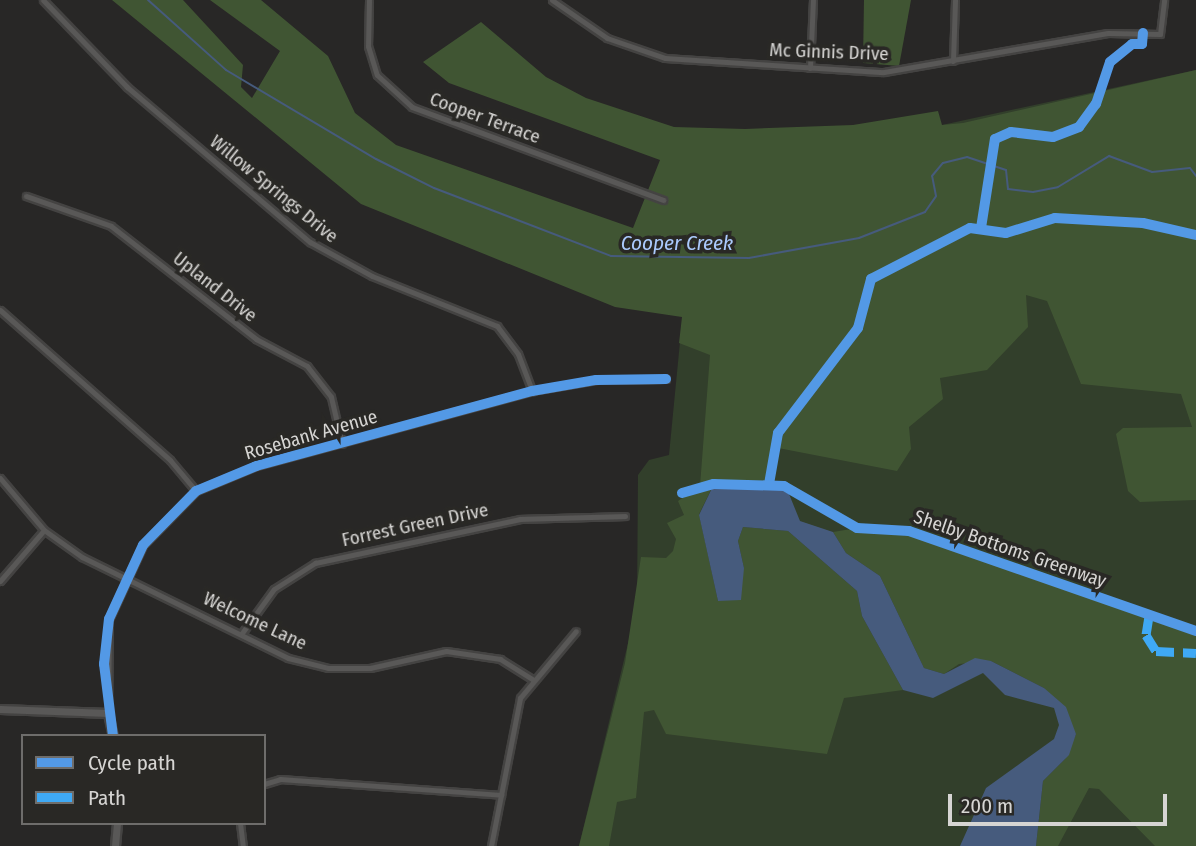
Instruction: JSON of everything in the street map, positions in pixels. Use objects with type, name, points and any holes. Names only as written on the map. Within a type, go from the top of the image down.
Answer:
[{"type":"street","name":"Willow Springs Drive","points":[[43,0],[127,87],[310,242],[372,276],[497,326],[518,354],[532,391]]},
{"type":"street","name":"Cooper Terrace","points":[[369,0],[368,46],[377,75],[412,107],[663,200]]},
{"type":"street","name":"Mc Ginnis Drive","points":[[552,0],[607,38],[665,58],[884,72],[1108,33],[1160,34],[1164,0]]},
{"type":"street","points":[[810,68],[813,0]]},
{"type":"street","points":[[953,61],[955,0]]},
{"type":"street","name":"Upland Drive","points":[[26,196],[111,226],[256,339],[307,366],[331,397],[342,444]]},
{"type":"street","points":[[0,310],[170,460],[196,491]]},
{"type":"street","name":"Rosebank Avenue","points":[[113,734],[108,713],[109,620],[126,578],[155,528],[196,491],[256,466],[532,391],[596,380],[666,379]]},
{"type":"street","name":"Welcome Lane","points":[[0,478],[44,530],[126,578],[288,658],[328,668],[370,668],[446,651],[500,659],[532,679]]},
{"type":"street","name":"Forrest Green Drive","points":[[242,633],[274,589],[315,562],[520,519],[625,516]]},
{"type":"street","points":[[0,581],[44,530]]},
{"type":"street","points":[[491,846],[520,698],[532,679],[576,631]]},
{"type":"street","points":[[0,709],[108,713]]},
{"type":"street","points":[[266,783],[280,779],[502,795]]},
{"type":"street","points":[[115,846],[117,825]]},
{"type":"street","points":[[240,825],[243,846]]},
{"type":"green space","points":[[112,0],[183,0],[243,65],[241,87],[252,98],[280,51],[210,0],[261,0],[328,56],[355,113],[396,145],[633,228],[660,160],[449,83],[423,62],[481,22],[546,77],[586,98],[674,127],[745,129],[853,125],[938,111],[942,125],[963,123],[1196,70],[1196,500],[1140,502],[1128,491],[1116,434],[1123,428],[1192,427],[1181,394],[1081,384],[1047,301],[1026,295],[1028,327],[987,370],[940,378],[943,399],[909,427],[911,449],[897,471],[773,447],[769,484],[714,484],[699,514],[718,601],[744,568],[738,541],[743,527],[788,531],[857,591],[862,616],[903,690],[844,698],[827,754],[666,734],[654,710],[644,712],[636,798],[617,802],[609,846],[579,846],[625,663],[641,557],[666,558],[673,551],[676,539],[667,523],[684,515],[678,501],[700,486],[710,355],[679,343],[682,317],[615,307],[361,204]]},
{"type":"green space","points":[[864,0],[911,0],[899,66],[863,63]]},
{"type":"green space","points":[[1196,70],[1196,846],[579,846],[637,606],[638,475],[649,460],[669,455],[683,311],[942,125]]},
{"type":"green space","points":[[857,528],[909,531],[1196,631],[1196,846],[1155,846],[1099,789],[1089,788],[1058,846],[1036,846],[1043,781],[1065,759],[1076,734],[1044,688],[991,661],[959,664],[944,674],[924,668],[880,576],[846,553],[833,532]]},
{"type":"water","points":[[714,484],[769,484],[789,494],[800,521],[833,532],[846,553],[880,576],[924,668],[944,674],[975,658],[991,661],[1044,688],[1066,707],[1076,734],[1069,755],[1043,781],[1036,846],[960,846],[986,788],[1054,739],[1059,725],[1054,708],[1005,695],[983,673],[933,698],[903,690],[862,616],[857,591],[788,531],[743,527],[738,541],[744,568],[741,600],[718,601],[699,515]]},
{"type":"waterway","name":"Cooper Creek","points":[[148,0],[226,70],[376,159],[434,188],[611,256],[749,258],[859,238],[925,212],[936,196],[932,176],[943,163],[967,157],[1006,170],[1008,189],[1033,192],[1058,187],[1109,156],[1152,172],[1190,168],[1196,176]]},
{"type":"marked path","points":[[1149,616],[1146,635],[1156,651],[1196,653]]},
{"type":"cycle path","points":[[981,228],[995,139],[1011,132],[1053,137],[1079,127],[1096,104],[1110,62],[1132,44],[1142,44],[1143,33]]},
{"type":"cycle path","points":[[769,484],[778,433],[858,328],[871,279],[970,228],[1006,233],[1055,218],[1143,223],[1196,235]]},
{"type":"cycle path","points":[[113,734],[104,664],[109,619],[143,545],[196,491],[256,466],[532,391],[596,380],[666,379]]},
{"type":"cycle path","name":"Shelby Bottoms Greenway","points":[[682,493],[714,484],[784,486],[857,528],[909,531],[1196,631]]}]
